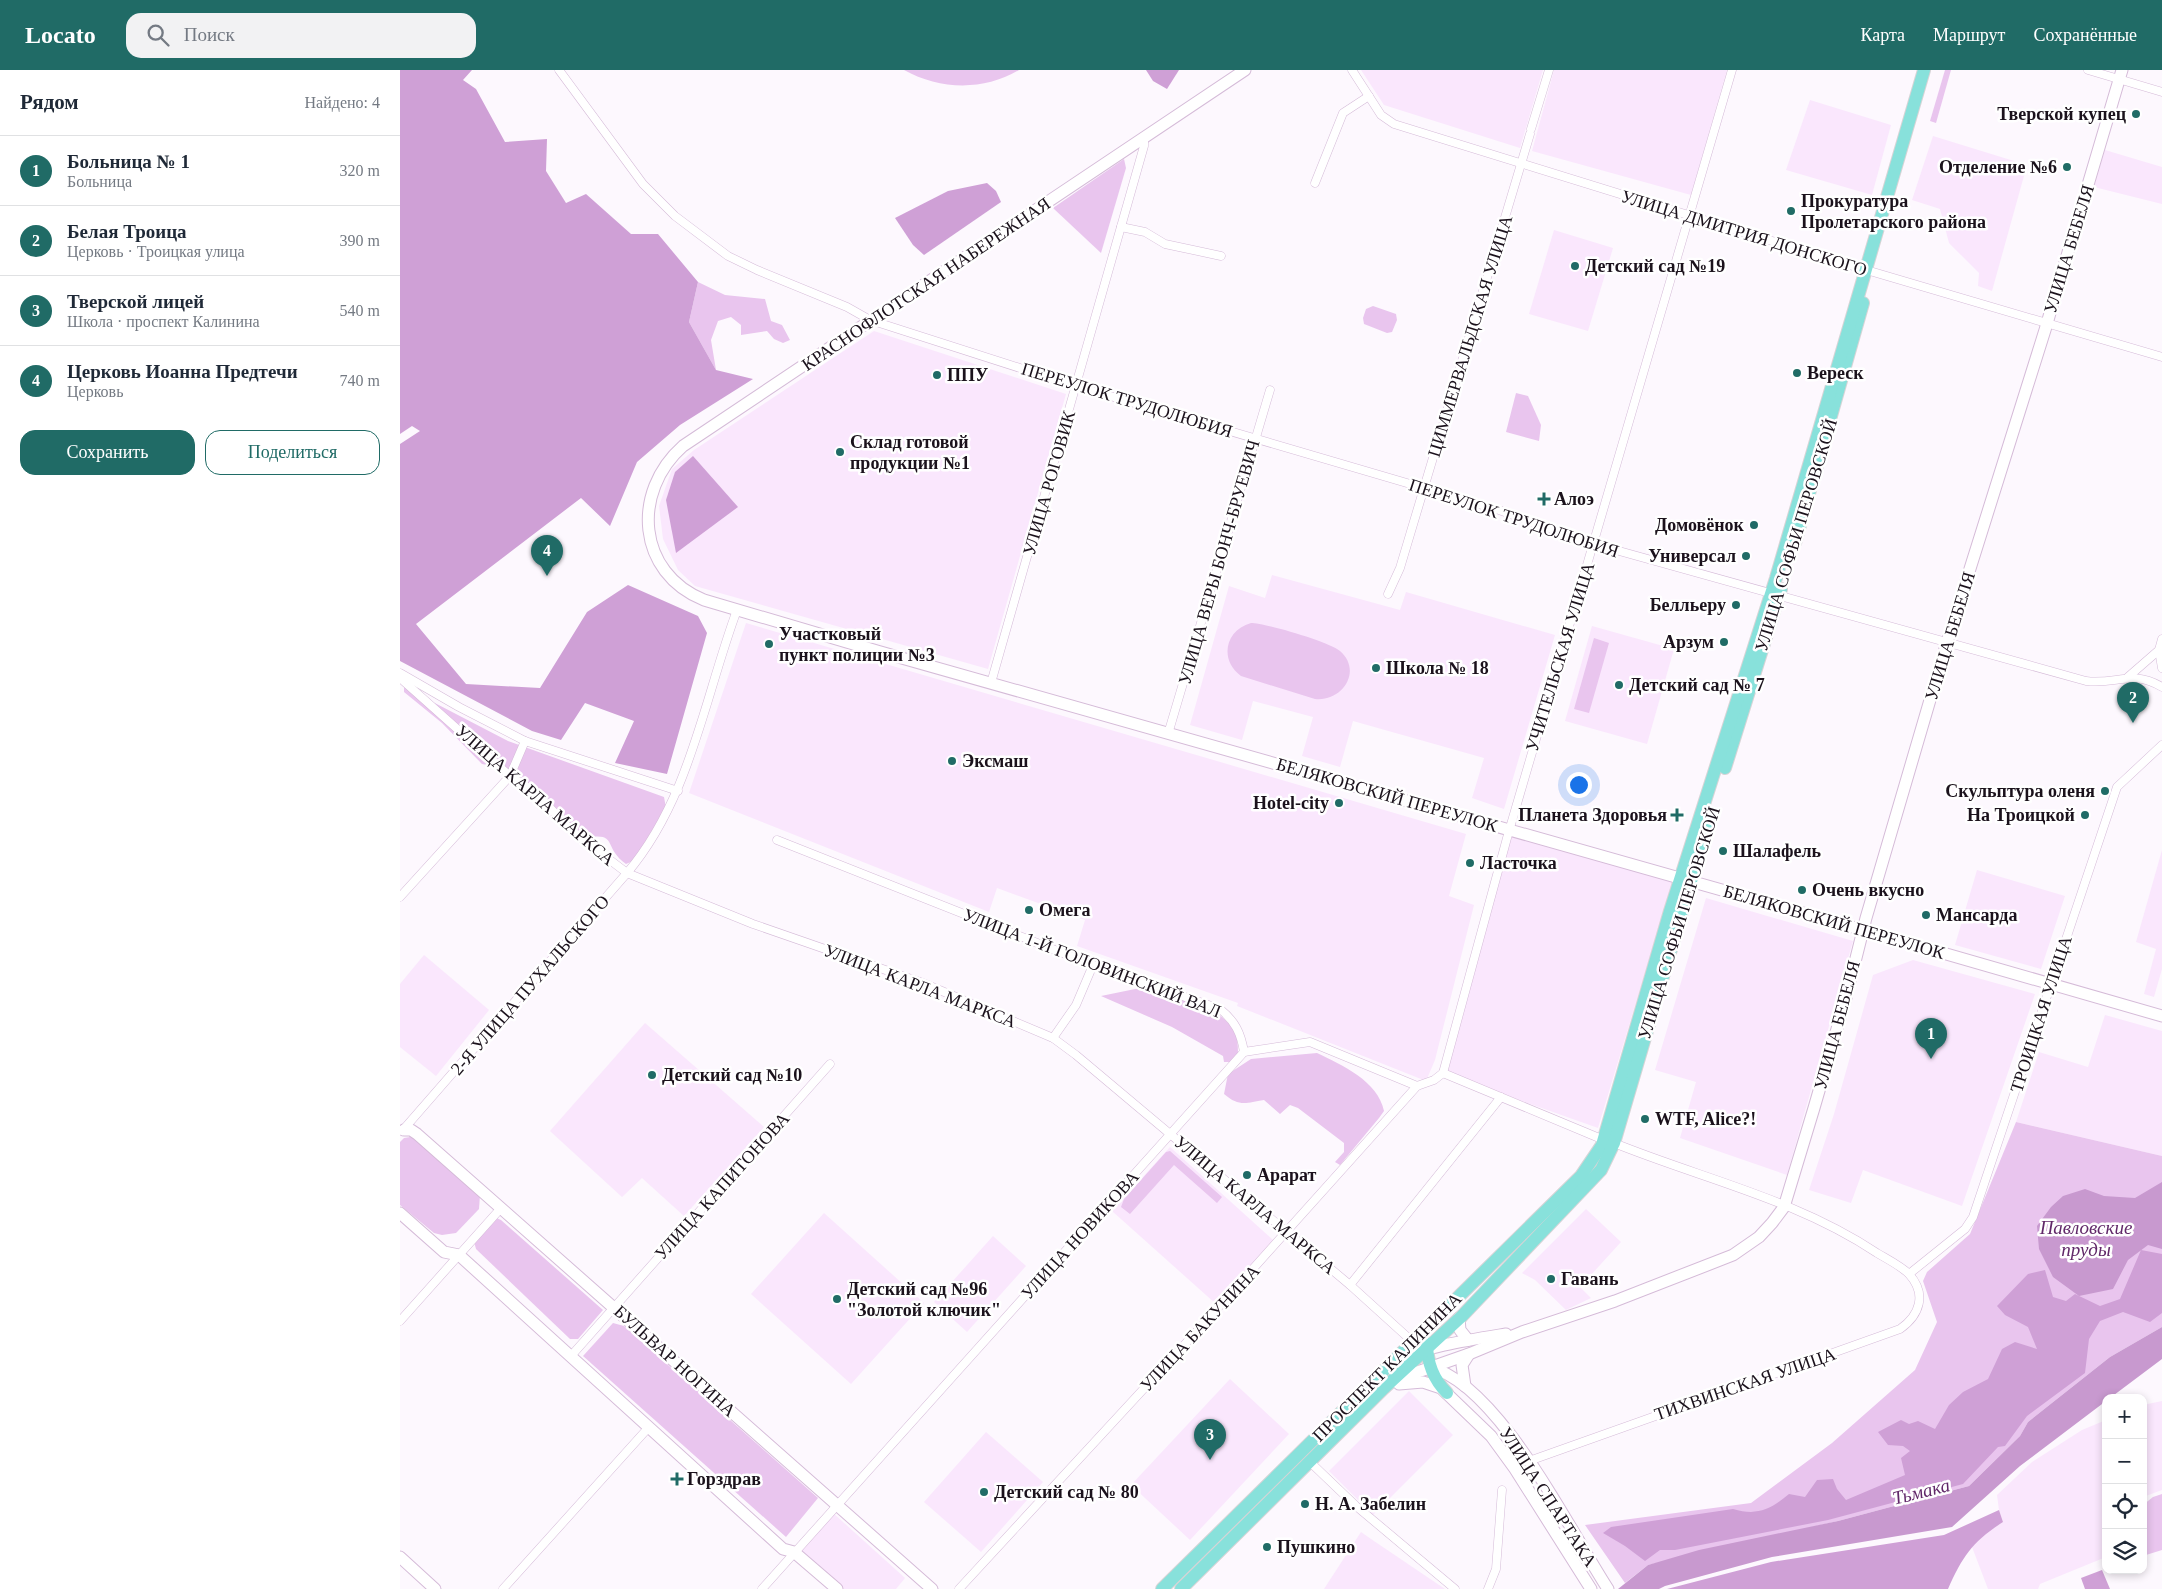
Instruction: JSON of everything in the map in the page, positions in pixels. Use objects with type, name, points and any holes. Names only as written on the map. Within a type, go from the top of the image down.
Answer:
[{"type":"main road","name":"УЛИЦА СОФЬИ ПЕРОВСКОЙ","points":[[1609,1142],[1686,880],[1774,596],[1924,70]]},
{"type":"main road","name":"УЛИЦА СОФЬИ ПЕРОВСКОЙ","points":[[1868,270],[1932,70]]},
{"type":"main road","name":"ПРОСПЕКТ КАЛИНИНА","points":[[1181,1589],[1420,1351],[1459,1318],[1598,1174],[1608,1160],[1609,1142]]},
{"type":"main road","name":"ПРОСПЕКТ КАЛИНИНА","points":[[1162,1589],[1384,1370],[1420,1351],[1431,1323],[1582,1176],[1609,1142]]},
{"type":"main road","points":[[1420,1351],[1447,1393]]},
{"type":"street","name":"ПЕРЕУЛОК ТРУДОЛЮБИЯ","points":[[559,70],[643,184],[675,216],[728,256],[847,307],[870,320],[1076,386],[1499,510],[1594,544],[1774,596],[2086,681],[2098,683],[2128,677],[2146,678],[2162,687]]},
{"type":"street","name":"КРАСНОФЛОТСКАЯ НАБЕРЕЖНАЯ","points":[[648,528],[648,512],[653,490],[661,473],[678,451],[870,320],[1246,70]]},
{"type":"street","name":"УЛИЦА ДМИТРИЯ ДОНСКОГО","points":[[1352,70],[1381,115],[1390,123],[1689,216],[2162,357]]},
{"type":"street","name":"ЦИММЕРВАЛЬДСКАЯ УЛИЦА","points":[[1388,594],[1400,568],[1549,70]]},
{"type":"street","name":"УЧИТЕЛЬСКАЯ УЛИЦА","points":[[1443,1073],[1509,830],[1732,70]]},
{"type":"street","points":[[2088,70],[2121,75],[2162,92]]},
{"type":"street","name":"УЛИЦА БЕБЕЛЯ","points":[[1785,1204],[1846,998],[1863,930],[1947,642],[2047,323],[2121,75]]},
{"type":"street","points":[[1315,183],[1343,113],[1369,96]]},
{"type":"street","name":"УЛИЦА РОГОВИК","points":[[991,683],[1144,146],[1144,138]]},
{"type":"street","points":[[1121,227],[1145,232],[1165,244],[1221,256]]},
{"type":"street","name":"УЛИЦА ВЕРЫ БОНЧ-БРУЕВИЧ","points":[[1168,734],[1270,390]]},
{"type":"street","name":"БЕЛЯКОВСКИЙ ПЕРЕУЛОК","points":[[648,528],[658,559],[675,582],[699,598],[1168,734],[2162,1016]]},
{"type":"street","name":"2-Я УЛИЦА ПУХАЛЬСКОГО","points":[[402,1131],[627,873],[657,833],[678,792],[737,610]]},
{"type":"street","points":[[2162,640],[2159,650],[2162,668]]},
{"type":"street","points":[[2128,677],[2159,650]]},
{"type":"street","points":[[400,673],[459,707],[525,741],[678,792]]},
{"type":"street","name":"УЛИЦА КАРЛА МАРКСА","points":[[400,678],[510,776],[535,792],[572,831],[627,873],[753,924],[923,983],[1053,1038],[1171,1134],[1350,1285],[1420,1351]]},
{"type":"street","points":[[400,897],[510,776],[525,741]]},
{"type":"street","name":"ТРОИЦКАЯ УЛИЦА","points":[[1909,1274],[1965,1230],[1973,1217],[2117,788],[2162,745]]},
{"type":"street","name":"УЛИЦА 1-Й ГОЛОВИНСКИЙ ВАЛ","points":[[777,840],[1093,965],[1220,1009],[1235,1023],[1242,1039],[1244,1052]]},
{"type":"street","points":[[1053,1038],[1076,1005],[1093,965]]},
{"type":"street","points":[[1244,1052],[1310,1042],[1417,1086]]},
{"type":"street","name":"УЛИЦА НОВИКОВА","points":[[762,1589],[1244,1052]]},
{"type":"street","name":"УЛИЦА КАПИТОНОВА","points":[[571,1356],[830,1064]]},
{"type":"street","points":[[1443,1073],[1609,1142],[1785,1204],[1818,1218],[1868,1246],[1909,1274]]},
{"type":"street","name":"УЛИЦА БАКУНИНА","points":[[959,1589],[1287,1232],[1417,1086],[1434,1080],[1443,1073]]},
{"type":"street","points":[[1350,1285],[1501,1097]]},
{"type":"street","name":"БУЛЬВАР НОГИНА","points":[[402,1131],[411,1130],[417,1134],[932,1589]]},
{"type":"street","points":[[1388,1384],[1470,1354],[1522,1332],[1615,1301],[1733,1255],[1764,1232],[1785,1204]]},
{"type":"street","points":[[400,1322],[501,1208]]},
{"type":"street","points":[[400,1213],[444,1252],[459,1255],[783,1549],[794,1552],[837,1589]]},
{"type":"street","name":"ТИХВИНСКАЯ УЛИЦА","points":[[1529,1461],[1900,1329],[1916,1316],[1919,1307],[1917,1289],[1909,1274]]},
{"type":"street","points":[[1459,1318],[1460,1330],[1468,1340]]},
{"type":"street","points":[[1420,1351],[1468,1340],[1522,1332]]},
{"type":"street","name":"УЛИЦА СПАРТАКА","points":[[1384,1370],[1392,1369],[1420,1351],[1431,1367],[1447,1373],[1466,1386],[1508,1431],[1529,1461],[1608,1589]]},
{"type":"street","points":[[1466,1386],[1462,1365],[1470,1354]]},
{"type":"street","name":"УЛИЦА СПАРТАКА","points":[[1388,1384],[1418,1382],[1432,1384],[1447,1393],[1491,1436],[1589,1586]]},
{"type":"street","points":[[503,1589],[648,1427]]},
{"type":"street","points":[[1310,1462],[1356,1506],[1455,1589]]},
{"type":"street","points":[[1488,1589],[1496,1569],[1502,1490]]},
{"type":"street","points":[[400,1557],[435,1589]]},
{"type":"shaded area","points":[[400,70],[472,70],[463,80],[476,89],[505,142],[547,139],[546,171],[566,203],[586,194],[631,234],[658,234],[698,282],[689,322],[716,370],[753,379],[680,425],[637,462],[610,526],[581,498],[416,624],[466,684],[540,688],[587,612],[628,585],[698,616],[707,633],[667,774],[615,763],[634,721],[585,703],[561,740],[532,731],[400,661],[400,444],[420,431],[412,426],[400,434]]},
{"type":"shaded area","points":[[904,70],[1019,70],[991,82],[977,85],[962,85],[932,81]]},
{"type":"shaded area","points":[[1146,70],[1179,70],[1167,89],[1153,81]]},
{"type":"shaded area","points":[[1361,70],[1543,70],[1520,148],[1384,105]]},
{"type":"shaded area","points":[[1554,70],[1727,70],[1691,195],[1532,151]]},
{"type":"shaded area","points":[[1945,70],[1951,70],[1936,123],[1930,121]]},
{"type":"shaded area","points":[[1810,100],[1891,125],[1872,195],[1786,170]]},
{"type":"shaded area","points":[[1933,136],[2027,165],[1992,291],[1978,286],[1979,273],[1949,243],[1940,209],[1912,200]]},
{"type":"shaded area","points":[[2105,150],[2162,167],[2162,204],[2094,187]]},
{"type":"shaded area","points":[[1124,159],[1126,168],[1101,253],[1053,208]]},
{"type":"shaded area","points":[[987,183],[996,191],[1001,202],[924,255],[913,245],[895,218],[948,191]]},
{"type":"shaded area","name":"Детский сад №19","points":[[1554,230],[1613,248],[1588,331],[1529,314]]},
{"type":"shaded area","points":[[698,282],[725,295],[765,299],[771,321],[782,325],[790,340],[783,343],[774,339],[767,331],[741,335],[741,325],[731,317],[718,321],[711,340],[716,370],[689,322]]},
{"type":"shaded area","points":[[1373,306],[1396,314],[1397,320],[1392,332],[1387,333],[1364,324],[1363,318],[1366,309]]},
{"type":"shaded area","points":[[874,331],[1066,394],[988,669],[695,586],[678,570],[663,539],[659,506],[672,469],[694,450]]},
{"type":"shaded area","points":[[1516,393],[1528,396],[1541,425],[1539,441],[1506,432]]},
{"type":"shaded area","points":[[693,456],[738,507],[676,553],[666,500],[675,472]]},
{"type":"shaded area","name":"Школа № 18","points":[[1272,575],[1400,610],[1406,592],[1555,635],[1504,809],[1472,798],[1484,758],[1353,721],[1340,767],[1302,756],[1313,717],[1253,701],[1242,740],[1190,725],[1229,586],[1265,598]]},
{"type":"shaded area","points":[[746,623],[1466,834],[1449,896],[1474,905],[1435,1060],[1426,1081],[1237,1006],[1238,1003],[1077,946],[1085,920],[997,888],[989,912],[689,793]]},
{"type":"shaded area","points":[[1251,623],[1297,634],[1334,647],[1347,659],[1350,667],[1346,684],[1334,696],[1325,699],[1315,699],[1241,676],[1230,662],[1228,646],[1235,632]]},
{"type":"shaded area","name":"Детский сад № 7","points":[[1592,626],[1674,649],[1647,744],[1565,721]]},
{"type":"shaded area","points":[[1594,638],[1609,643],[1589,713],[1574,709]]},
{"type":"shaded area","points":[[404,687],[508,741],[664,797],[666,808],[633,861],[626,864],[618,857],[605,838],[599,836],[575,840],[493,766],[482,764],[442,723],[404,692]]},
{"type":"shaded area","points":[[1509,830],[1674,877],[1598,1128],[1443,1073]]},
{"type":"shaded area","points":[[2162,850],[2162,969],[2154,997],[2144,994],[2156,949],[2136,942]]},
{"type":"shaded area","points":[[1977,870],[2065,896],[2041,969],[1955,945]]},
{"type":"shaded area","points":[[1706,898],[1853,941],[1787,1175],[1680,1138],[1696,1082],[1655,1070]]},
{"type":"shaded area","points":[[424,955],[489,1010],[436,1076],[400,1047],[400,984]]},
{"type":"shaded area","points":[[1913,960],[2035,994],[1962,1206],[1863,1170],[1851,1203],[1809,1190],[1834,1114],[1873,975]]},
{"type":"shaded area","points":[[1140,988],[1165,992],[1192,1000],[1217,1013],[1234,1031],[1238,1055],[1230,1062],[1224,1062],[1223,1056],[1172,1027],[1101,996]]},
{"type":"shaded area","points":[[2105,1015],[2162,1031],[2162,1156],[2016,1122],[2039,1052],[2088,1067]]},
{"type":"shaded area","name":"Детский сад №10","points":[[645,1023],[764,1127],[684,1216],[642,1178],[622,1197],[550,1131]]},
{"type":"shaded area","points":[[1317,1053],[1358,1075],[1375,1091],[1384,1111],[1340,1165],[1335,1162],[1344,1152],[1344,1143],[1298,1108],[1290,1105],[1280,1114],[1264,1100],[1243,1103],[1234,1101],[1224,1094],[1228,1074],[1251,1059]]},
{"type":"shaded area","points":[[2016,1122],[2162,1156],[2162,1327],[2110,1357],[2028,1422],[2020,1436],[1969,1486],[1838,1521],[1648,1565],[1625,1583],[1585,1525],[1751,1503],[1832,1443],[1915,1370],[1937,1322],[1923,1281],[1927,1272],[1970,1234]]},
{"type":"shaded area","points":[[404,1138],[419,1139],[480,1195],[479,1209],[456,1233],[442,1235],[434,1233],[400,1205],[400,1142]]},
{"type":"shaded area","points":[[1170,1147],[1273,1240],[1216,1304],[1112,1211]]},
{"type":"shaded area","points":[[1170,1151],[1222,1197],[1217,1203],[1174,1165],[1130,1214],[1121,1207],[1124,1199],[1166,1152]]},
{"type":"shaded area","points":[[1586,1209],[1621,1242],[1580,1287],[1591,1298],[1566,1310],[1535,1280],[1522,1273]]},
{"type":"shaded area","name":"Детский сад №96 \"Золотой ключик\"","points":[[824,1213],[924,1303],[851,1384],[751,1294]]},
{"type":"shaded area","points":[[494,1217],[501,1220],[603,1310],[578,1339],[570,1339],[476,1249],[473,1238]]},
{"type":"shaded area","points":[[993,1236],[1026,1266],[967,1332],[934,1302]]},
{"type":"shaded area","points":[[2141,1250],[2162,1254],[2162,1313],[2150,1322],[2123,1312],[2100,1321],[2089,1339],[2085,1373],[2027,1416],[2005,1446],[1998,1447],[1963,1484],[1828,1520],[1675,1550],[1660,1550],[1645,1561],[1603,1533],[1611,1527],[1733,1509],[1756,1512],[1769,1508],[1789,1494],[1805,1497],[1817,1480],[1833,1479],[1837,1489],[1846,1500],[1905,1475],[1901,1458],[1910,1451],[1903,1446],[1888,1445],[1878,1432],[1901,1420],[1909,1424],[1918,1421],[1935,1429],[1949,1405],[1963,1392],[1988,1379],[2002,1349],[2015,1342],[2037,1349],[2028,1327],[2005,1315],[1997,1306],[2028,1274],[2045,1270],[2053,1297],[2066,1301],[2075,1294],[2100,1306],[2120,1299]]},
{"type":"shaded area","points":[[613,1323],[624,1326],[818,1498],[786,1537],[583,1356]]},
{"type":"shaded area","points":[[1230,1379],[1289,1434],[1190,1540],[1131,1485]]},
{"type":"shaded area","points":[[1409,1391],[1453,1435],[1373,1515],[1329,1471]]},
{"type":"shaded area","points":[[2162,1401],[2162,1490],[2147,1496],[2147,1439],[2147,1404]]},
{"type":"shaded area","points":[[2102,1422],[2102,1559],[2040,1584],[2038,1589],[1988,1589],[1972,1547],[1981,1536],[2003,1522],[1997,1495],[2032,1462],[2082,1430]]},
{"type":"shaded area","name":"Детский сад № 80","points":[[986,1432],[1043,1482],[981,1552],[924,1502]]},
{"type":"shaded area","points":[[2162,1494],[2162,1550],[2147,1555],[2147,1502]]},
{"type":"shaded area","points":[[1999,1510],[2003,1522],[1976,1543],[1959,1567],[1948,1589],[1667,1589],[1771,1562],[1944,1535]]},
{"type":"shaded area","points":[[833,1513],[905,1578],[896,1589],[844,1589],[800,1549]]},
{"type":"shaded area","points":[[1361,1532],[1371,1539],[1445,1589],[1324,1589]]},
{"type":"shaded area","points":[[2102,1570],[2102,1574],[2110,1589],[2085,1589],[2081,1578]]},
{"type":"water","name":"Павловские пруды","points":[[2162,1182],[2162,1249],[2148,1245],[2128,1260],[2113,1289],[2079,1296],[2053,1277],[2039,1249],[2037,1226],[2051,1207],[2063,1196],[2085,1189],[2104,1196],[2135,1198]]},
{"type":"water","points":[[2162,1327],[2162,1359],[2115,1394],[2102,1394],[2102,1404],[2020,1466],[1952,1527],[1772,1557],[1659,1589],[1618,1589],[1648,1565],[1699,1550],[1838,1521],[1969,1486],[2020,1436],[2028,1422],[2110,1357]]},
{"type":"place","name":"Тверской купец","points":[[2136,114]]},
{"type":"place","name":"Отделение №6","points":[[2067,167]]},
{"type":"place","name":"Прокуратура Пролетарского района","points":[[1791,211]]},
{"type":"place","name":"Детский сад №19","points":[[1575,266]]},
{"type":"place","name":"Вереск","points":[[1797,373]]},
{"type":"place","name":"ППУ","points":[[937,375]]},
{"type":"place","name":"Склад готовой продукции №1","points":[[840,452]]},
{"type":"place","name":"Алоэ","points":[[1544,499]]},
{"type":"place","name":"Домовёнок","points":[[1754,525]]},
{"type":"place","name":"Универсал","points":[[1746,556]]},
{"type":"place","name":"Церковь Иоанна Предтечи","points":[[547,576]]},
{"type":"place","name":"Белльеру","points":[[1736,605]]},
{"type":"place","name":"Арзум","points":[[1724,642]]},
{"type":"place","name":"Участковый пункт полиции №3","points":[[769,644]]},
{"type":"place","name":"Школа № 18","points":[[1376,668]]},
{"type":"place","name":"Детский сад № 7","points":[[1619,685]]},
{"type":"place","name":"Белая Троица","points":[[2133,723]]},
{"type":"place","name":"Эксмаш","points":[[952,761]]},
{"type":"place","name":"Скульптура оленя","points":[[2105,791]]},
{"type":"place","name":"Hotel-city","points":[[1339,803]]},
{"type":"place","name":"Планета Здоровья","points":[[1677,815]]},
{"type":"place","name":"На Троицкой","points":[[2085,815]]},
{"type":"place","name":"Шалафель","points":[[1723,851]]},
{"type":"place","name":"Ласточка","points":[[1470,863]]},
{"type":"place","name":"Очень вкусно","points":[[1802,890]]},
{"type":"place","name":"Омега","points":[[1029,910]]},
{"type":"place","name":"Мансарда","points":[[1926,915]]},
{"type":"place","name":"Больница № 1","points":[[1931,1059]]},
{"type":"place","name":"Детский сад №10","points":[[652,1075]]},
{"type":"place","name":"WTF, Alice?!","points":[[1645,1119]]},
{"type":"place","name":"Арарат","points":[[1247,1175]]},
{"type":"place","name":"Гавань","points":[[1551,1279]]},
{"type":"place","name":"Детский сад №96 \"Золотой ключик\"","points":[[837,1299]]},
{"type":"place","name":"Тверской лицей","points":[[1210,1460]]},
{"type":"place","name":"Горздрав","points":[[677,1479]]},
{"type":"place","name":"Детский сад № 80","points":[[984,1492]]},
{"type":"place","name":"Н. А. Забелин","points":[[1305,1504]]},
{"type":"place","name":"Пушкино","points":[[1267,1547]]},
{"type":"water label","name":"Тьмака","points":[[1921,1491]]}]
